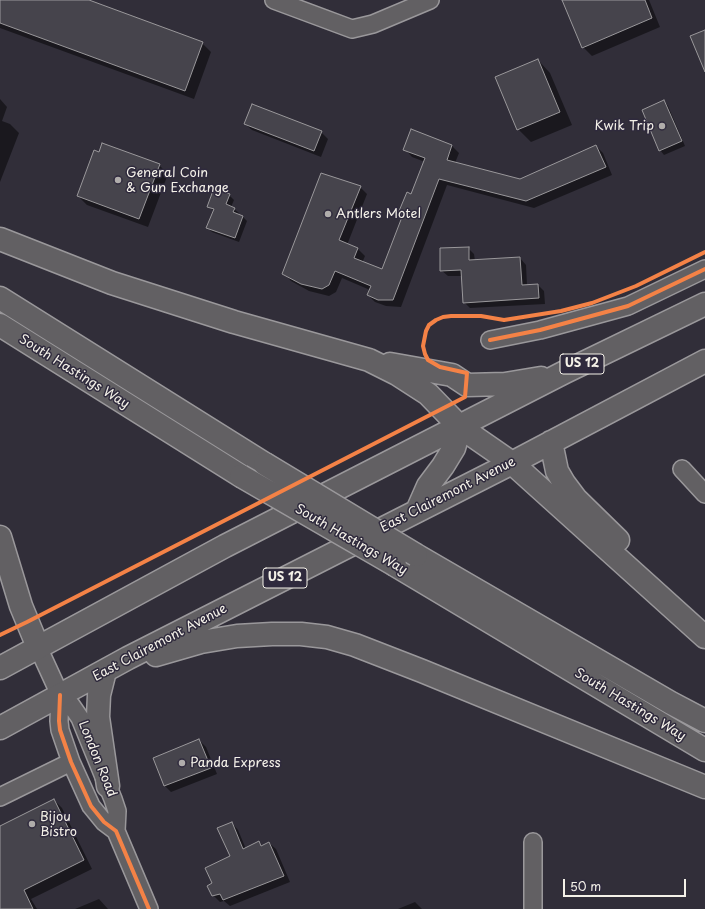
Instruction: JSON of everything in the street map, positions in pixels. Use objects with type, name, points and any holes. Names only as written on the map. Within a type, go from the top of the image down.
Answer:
[{"type":"main road","points":[[0,239],[112,284],[234,322],[369,360],[452,375],[467,385],[505,384],[565,372]]},
{"type":"main road","name":"South Hastings Way","points":[[0,298],[265,464],[416,555],[705,721]]},
{"type":"main road","name":"US 12","points":[[0,668],[225,546],[565,372],[705,304]]},
{"type":"main road","name":"South Hastings Way","points":[[0,325],[241,476],[395,565],[705,750]]},
{"type":"main road","points":[[369,360],[397,374],[428,394],[460,427],[512,463],[621,562],[678,611],[705,637]]},
{"type":"main road","name":"East Clairemont Avenue","points":[[0,728],[128,658],[512,463],[705,361]]},
{"type":"main road","points":[[417,511],[428,486],[454,448],[460,427]]},
{"type":"main road","points":[[552,442],[557,471],[564,483],[576,499],[626,548],[678,611]]},
{"type":"main road","points":[[2,543],[21,606],[38,647]]},
{"type":"main road","points":[[0,573],[2,543]]},
{"type":"main road","points":[[108,786],[98,717],[99,695],[105,671],[201,642],[237,636],[301,634],[327,637],[355,645],[705,787]]},
{"type":"street","points":[[274,0],[352,29],[373,24],[430,0]]},
{"type":"street","points":[[490,340],[540,330],[628,306],[705,269]]},
{"type":"street","points":[[682,469],[705,494]]},
{"type":"street","name":"London Road","points":[[38,647],[60,695],[71,705],[80,718],[117,811],[116,831],[149,909]]},
{"type":"street","name":"London Road","points":[[60,695],[60,730],[72,762],[91,806],[104,822],[116,831]]},
{"type":"street","points":[[0,797],[72,762]]},
{"type":"street","points":[[533,842],[533,909]]},
{"type":"building","points":[[0,0],[89,0],[203,42],[185,91],[0,23]]},
{"type":"building","points":[[562,0],[645,0],[652,18],[582,48]]},
{"type":"building","points":[[705,30],[705,72],[690,36]]},
{"type":"building","points":[[538,59],[560,112],[517,130],[495,77]]},
{"type":"building","name":"Kwik Trip","points":[[664,100],[682,141],[659,151],[642,110]]},
{"type":"building","points":[[252,104],[322,131],[314,151],[244,124]]},
{"type":"building","name":"Antlers Motel","points":[[411,129],[452,145],[447,160],[520,179],[596,145],[606,167],[526,201],[439,179],[393,300],[378,300],[367,295],[371,286],[335,271],[329,285],[322,289],[301,284],[282,274],[321,173],[361,186],[339,240],[358,248],[354,258],[382,269],[402,217],[399,211],[407,192],[411,194],[425,158],[403,150]]},
{"type":"building","name":"General Coin & Gun Exchange","points":[[102,143],[160,164],[139,219],[77,196],[94,150],[99,152]]},
{"type":"building","points":[[214,188],[230,194],[226,204],[235,208],[233,212],[243,216],[235,238],[206,228],[214,209],[207,207]]},
{"type":"building","points":[[469,247],[469,260],[520,257],[522,285],[538,284],[539,298],[463,303],[461,270],[440,271],[440,248]]},
{"type":"building","name":"Panda Express","points":[[199,739],[211,768],[164,786],[153,758]]},
{"type":"building","points":[[54,799],[84,860],[24,890],[33,909],[0,909],[0,826]]},
{"type":"building","points":[[232,822],[243,849],[259,841],[261,846],[269,842],[284,876],[223,900],[220,894],[212,896],[207,886],[212,883],[205,868],[230,856],[217,828]]},
{"type":"cycle path","points":[[0,635],[465,397],[467,373],[440,367],[428,360],[425,354],[423,346],[426,331],[429,325],[436,320],[451,316],[481,316],[504,320],[561,311],[592,303],[636,286],[705,252]]},
{"type":"cycle path","points":[[490,340],[540,330],[628,306],[705,269]]},
{"type":"cycle path","points":[[60,695],[60,730],[71,762],[91,806],[104,822],[116,831],[149,909]]},
{"type":"place","name":"Kwik Trip","points":[[662,126]]},
{"type":"place","name":"General Coin & Gun Exchange","points":[[118,180]]},
{"type":"place","name":"Antlers Motel","points":[[328,214]]},
{"type":"place","name":"Panda Express","points":[[182,763]]},
{"type":"place","name":"Bijou Bistro","points":[[32,824]]}]
